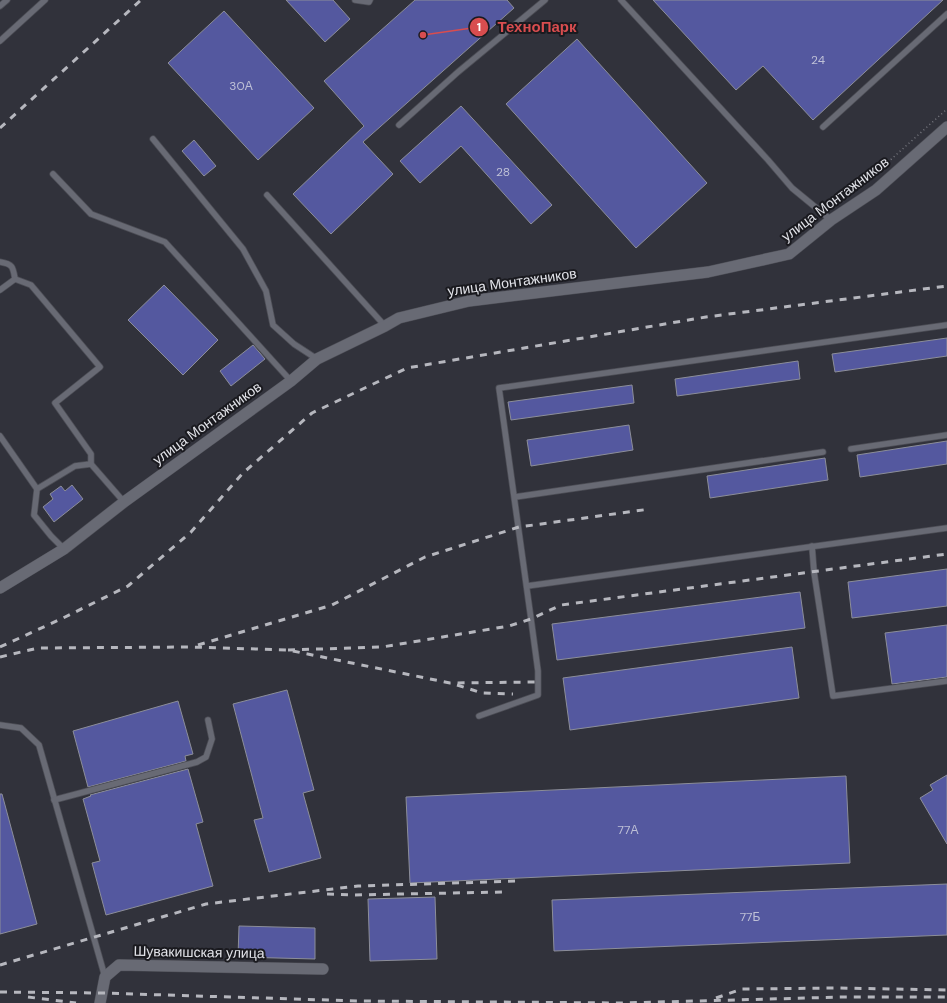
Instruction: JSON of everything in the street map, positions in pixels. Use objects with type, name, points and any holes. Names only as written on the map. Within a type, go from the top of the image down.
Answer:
[{"type":"street","name":"улица Монтажников","points":[[0,588],[64,549],[124,502],[291,381],[317,359],[399,318],[469,301],[708,272],[789,254],[831,220],[876,190],[947,127]]},
{"type":"street","name":"Шувакишская улица","points":[[104,977],[119,965],[323,969]]},
{"type":"street","points":[[100,1003],[104,977]]},
{"type":"lane","points":[[0,6],[7,0]]},
{"type":"lane","points":[[0,40],[45,0]]},
{"type":"lane","points":[[355,0],[369,2],[370,0]]},
{"type":"lane","points":[[399,124],[544,0]]},
{"type":"lane","points":[[621,0],[792,188],[831,220]]},
{"type":"lane","points":[[823,127],[947,14]]},
{"type":"lane","points":[[153,140],[242,249],[266,291],[273,325],[294,344],[317,359]]},
{"type":"lane","points":[[54,174],[91,214],[165,242],[291,381]]},
{"type":"lane","points":[[267,195],[385,326]]},
{"type":"lane","points":[[0,262],[8,264],[13,268],[15,279]]},
{"type":"lane","points":[[0,290],[15,279]]},
{"type":"lane","points":[[15,279],[31,285],[100,368],[55,403],[91,454],[91,464],[124,502]]},
{"type":"lane","points":[[479,716],[538,695],[538,671],[499,388],[947,325]]},
{"type":"lane","points":[[851,449],[947,435]]},
{"type":"lane","points":[[0,436],[37,489],[34,515],[64,549]]},
{"type":"lane","points":[[515,497],[824,452]]},
{"type":"lane","points":[[37,489],[74,466],[91,464]]},
{"type":"lane","points":[[527,586],[947,528]]},
{"type":"lane","points":[[812,546],[814,572],[834,696],[947,681]]},
{"type":"lane","points":[[54,800],[197,762],[206,757],[212,739],[208,720]]},
{"type":"lane","points":[[0,725],[21,728],[39,746],[104,977]]},
{"type":"path","points":[[867,181],[947,109]]},
{"type":"building","points":[[286,0],[333,0],[350,19],[325,42]]},
{"type":"building","points":[[415,0],[507,0],[514,8],[363,142],[393,174],[331,234],[293,194],[364,126],[324,81]]},
{"type":"building","points":[[653,0],[943,0],[813,120],[763,66],[736,90]]},
{"type":"building","points":[[224,11],[314,108],[258,160],[168,63]]},
{"type":"building","points":[[577,39],[707,183],[636,248],[506,104]]},
{"type":"building","points":[[461,106],[552,205],[531,224],[461,146],[420,183],[400,161]]},
{"type":"building","points":[[194,140],[216,166],[204,176],[182,151]]},
{"type":"building","points":[[164,285],[218,340],[183,375],[128,320]]},
{"type":"building","points":[[947,338],[947,356],[835,372],[832,354]]},
{"type":"building","points":[[253,345],[265,359],[231,386],[220,371]]},
{"type":"building","points":[[798,361],[800,379],[677,396],[675,379]]},
{"type":"building","points":[[632,385],[634,403],[511,420],[508,402]]},
{"type":"building","points":[[629,425],[633,450],[531,466],[527,440]]},
{"type":"building","points":[[947,441],[947,464],[860,477],[857,455]]},
{"type":"building","points":[[825,458],[828,480],[710,498],[707,476]]},
{"type":"building","points":[[72,485],[83,499],[54,522],[43,507],[53,499],[50,494],[61,486],[65,491]]},
{"type":"building","points":[[947,569],[947,606],[852,618],[848,582]]},
{"type":"building","points":[[800,592],[805,628],[557,660],[552,624]]},
{"type":"building","points":[[947,625],[947,677],[892,684],[885,633]]},
{"type":"building","points":[[792,647],[799,698],[570,730],[563,678]]},
{"type":"building","points":[[287,690],[314,790],[303,793],[321,858],[269,872],[254,820],[263,818],[233,704]]},
{"type":"building","points":[[178,701],[193,754],[185,756],[186,761],[88,787],[73,731]]},
{"type":"building","points":[[188,769],[203,822],[196,824],[213,886],[106,915],[92,863],[100,861],[83,799],[91,796],[90,795]]},
{"type":"building","points":[[947,775],[947,844],[920,798],[933,790],[930,785]]},
{"type":"building","points":[[846,776],[850,863],[410,883],[406,797]]},
{"type":"building","points":[[0,794],[2,794],[37,924],[0,934]]},
{"type":"building","points":[[947,884],[947,935],[554,951],[552,900]]},
{"type":"building","points":[[435,897],[437,959],[370,961],[368,899]]},
{"type":"building","points":[[239,926],[315,928],[315,959],[238,957]]},
{"type":"railway","points":[[0,128],[141,0]]},
{"type":"railway","points":[[0,647],[128,586],[191,532],[243,473],[312,413],[407,368],[706,317],[947,286]]},
{"type":"railway","points":[[198,645],[332,605],[425,557],[519,527],[650,509]]},
{"type":"railway","points":[[288,650],[382,647],[509,626],[531,619],[561,605],[947,554]]},
{"type":"railway","points":[[0,657],[38,648],[190,647],[288,650],[450,683],[535,682]]},
{"type":"railway","points":[[457,685],[482,693],[513,694]]},
{"type":"railway","points":[[0,965],[206,904],[358,886],[519,881]]},
{"type":"railway","points":[[327,894],[353,895],[503,892]]},
{"type":"railway","points":[[716,998],[742,989],[837,988],[947,990]]},
{"type":"railway","points":[[0,992],[101,993],[359,1001],[622,1003],[844,997],[947,997]]},
{"type":"railway","points":[[28,997],[76,1003]]},
{"type":"place","name":"ТехноПарк","points":[[423,35]]}]
